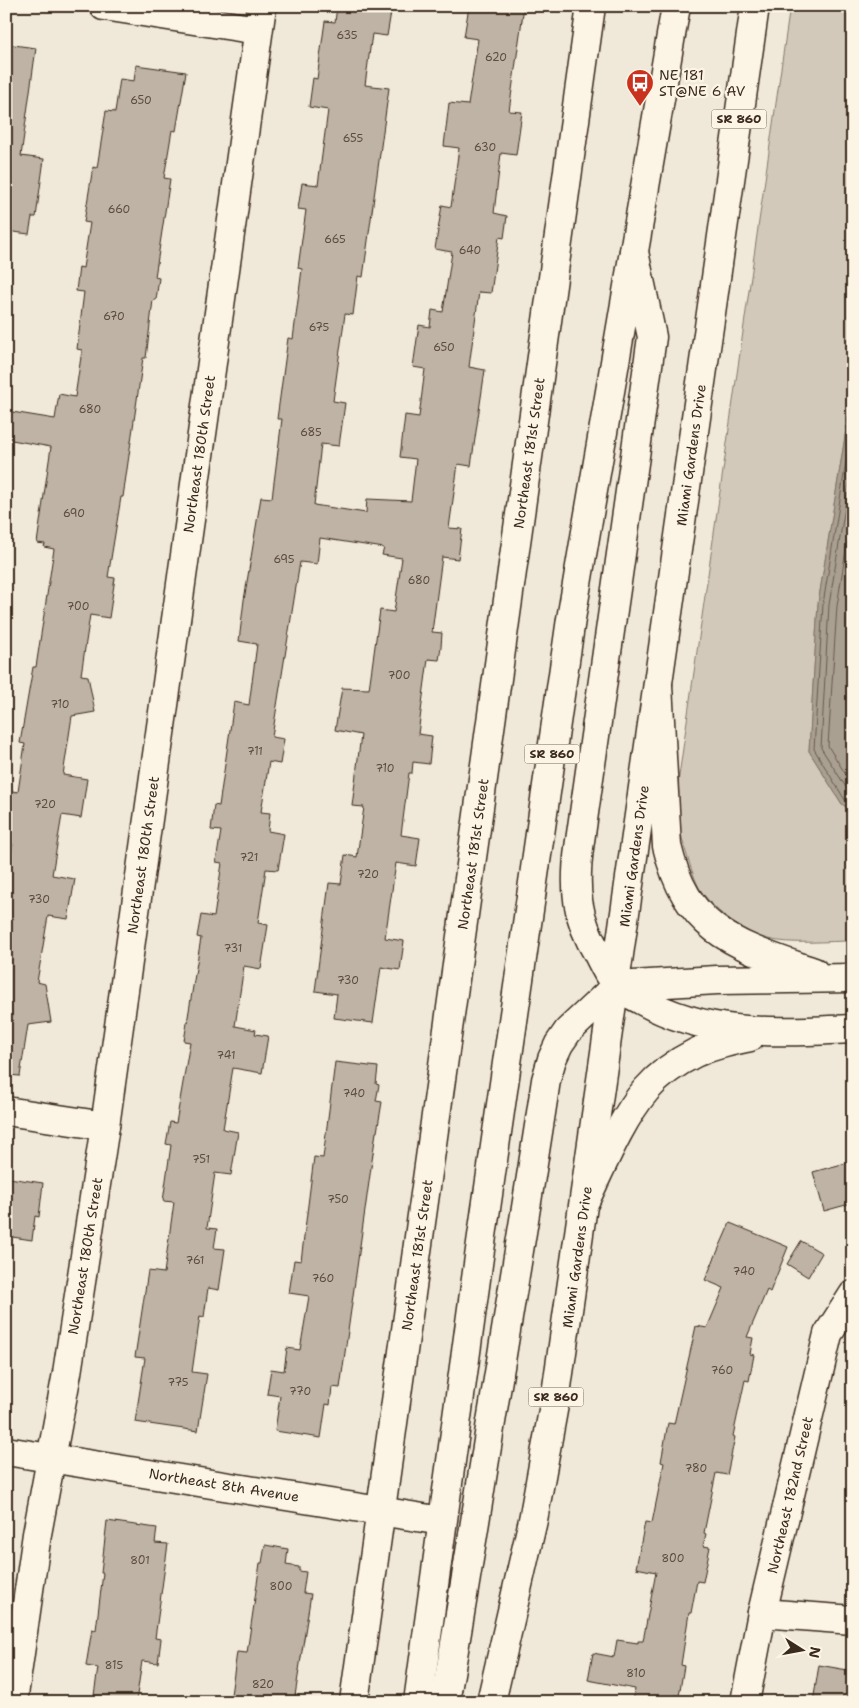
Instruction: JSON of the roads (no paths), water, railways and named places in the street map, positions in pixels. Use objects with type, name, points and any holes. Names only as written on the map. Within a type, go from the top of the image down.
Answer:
[{"type":"main road","points":[[104,6],[260,18]]},
{"type":"main road","name":"Northeast 181st Street","points":[[354,1702],[592,6]]},
{"type":"main road","name":"SR 860","points":[[418,1702],[442,1521],[571,619],[676,6]]},
{"type":"main road","name":"Miami Gardens Drive","points":[[491,1702],[545,1458],[585,1201],[755,6]]},
{"type":"main road","name":"Northeast 180th Street","points":[[13,1702],[37,1534],[67,1373],[105,1126],[260,18]]},
{"type":"main road","points":[[634,252],[652,337],[579,848],[576,882],[578,906],[585,930],[616,986],[674,1016],[710,1026],[766,1032],[853,1029]]},
{"type":"main road","points":[[658,686],[667,846],[680,888],[703,919],[732,941],[764,955],[842,978]]},
{"type":"main road","points":[[445,1702],[466,1583],[546,1080],[559,1044],[582,1015],[616,986],[717,980],[842,978]]},
{"type":"main road","points":[[585,1201],[632,1108],[660,1076],[677,1063],[696,1053],[714,1046],[766,1032]]},
{"type":"main road","points":[[6,1111],[105,1126]]},
{"type":"main road","name":"Northeast 182nd Street","points":[[745,1702],[762,1612],[828,1334],[853,1295]]},
{"type":"main road","name":"Northeast 8th Avenue","points":[[6,1451],[442,1521]]},
{"type":"main road","points":[[762,1612],[853,1620]]},
{"type":"water","points":[[853,387],[853,812],[842,804],[809,751],[818,604]]},
{"type":"place","name":"NE 181 ST@NE 6 AV","points":[[640,107]]}]
